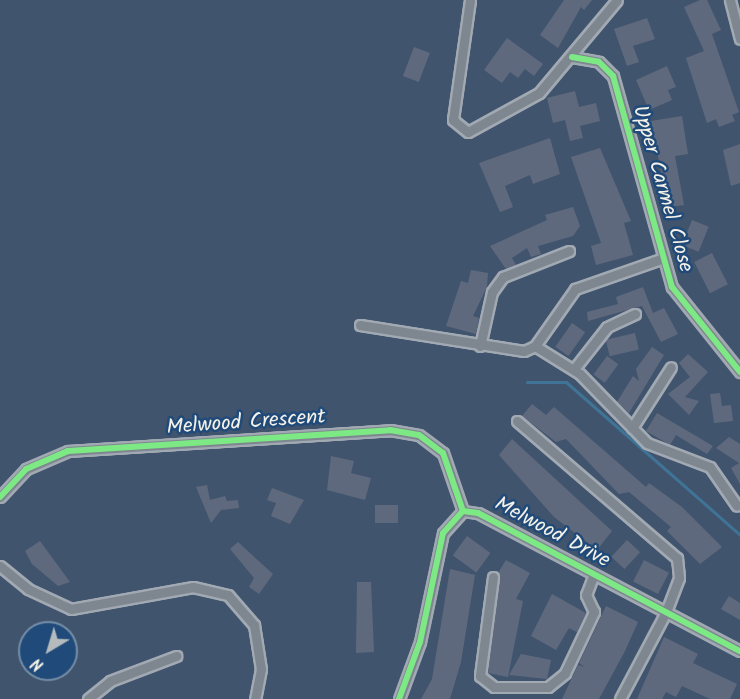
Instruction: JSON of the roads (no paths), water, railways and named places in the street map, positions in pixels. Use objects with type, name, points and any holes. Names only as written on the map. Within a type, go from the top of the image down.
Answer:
[{"type":"street","points":[[470,0],[453,120],[459,129],[468,132],[531,100],[572,57],[617,0]]},
{"type":"street","points":[[730,0],[740,39]]},
{"type":"street","name":"Upper Carmel Close","points":[[572,57],[599,62],[613,76],[661,259],[691,316],[740,372]]},
{"type":"street","points":[[480,346],[492,292],[503,277],[569,251]]},
{"type":"street","points":[[360,326],[514,352],[535,346],[575,289],[661,259]]},
{"type":"street","points":[[574,369],[607,327],[635,314]]},
{"type":"street","points":[[535,346],[574,369],[632,429],[655,449],[710,467],[737,506]]},
{"type":"street","points":[[632,429],[671,367]]},
{"type":"street","points":[[517,421],[671,550],[679,578],[666,612],[620,699]]},
{"type":"street","name":"Melwood Crescent","points":[[0,497],[26,469],[68,452],[390,430],[419,435],[443,453],[463,511]]},
{"type":"street","name":"Melwood Drive","points":[[399,699],[420,642],[443,533],[463,511],[478,513],[740,651]]},
{"type":"street","points":[[0,566],[44,599],[71,609],[193,586],[228,595],[254,625],[261,669],[255,699]]},
{"type":"street","points":[[493,577],[480,676],[494,687],[548,687],[565,673],[594,612],[586,596],[594,574]]},
{"type":"street","points":[[88,699],[111,681],[176,656]]},
{"type":"waterway","points":[[527,382],[566,382],[740,535]]}]
